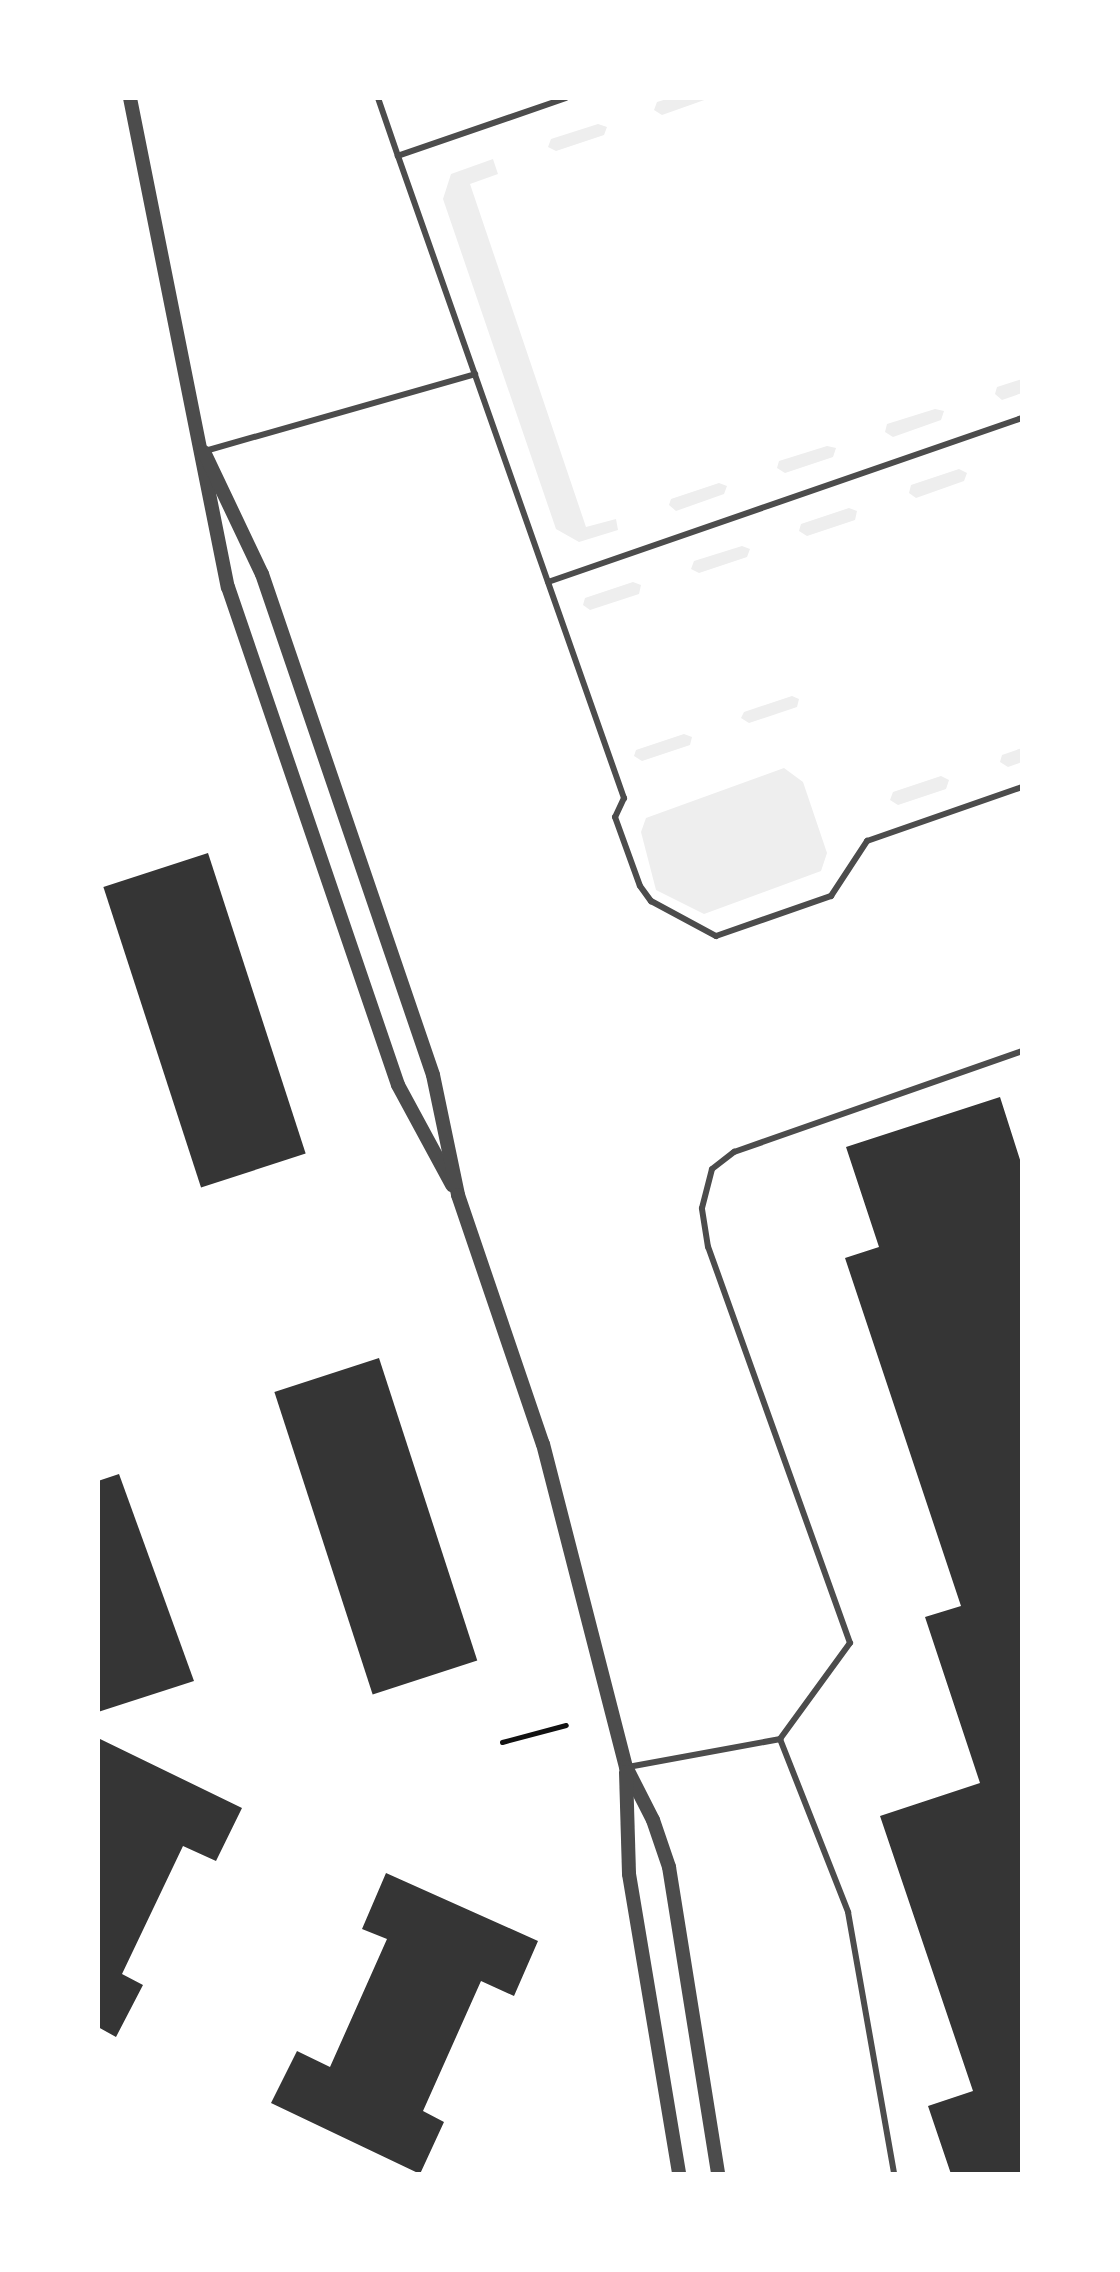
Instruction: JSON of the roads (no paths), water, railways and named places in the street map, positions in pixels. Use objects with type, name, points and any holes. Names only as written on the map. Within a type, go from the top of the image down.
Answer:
[{"type":"street","points":[[130,98],[204,452],[216,545],[270,723],[398,1085],[458,1195]]},
{"type":"street","points":[[204,452],[262,574],[433,1075],[458,1195],[543,1444],[626,1767],[653,1820],[669,1867],[718,2174]]},
{"type":"street","points":[[626,1767],[629,1874],[679,2174]]},
{"type":"lane","points":[[378,98],[624,798],[615,817],[640,886],[651,901],[697,929],[716,936],[831,896],[867,841],[1022,787]]},
{"type":"lane","points":[[398,156],[566,98]]},
{"type":"lane","points":[[204,452],[475,374]]},
{"type":"lane","points":[[548,582],[1022,418]]},
{"type":"lane","points":[[626,1767],[780,1739],[850,1643],[708,1247],[702,1208],[706,1185],[723,1156],[1022,1051]]},
{"type":"lane","points":[[780,1739],[848,1912],[894,2174]]}]
